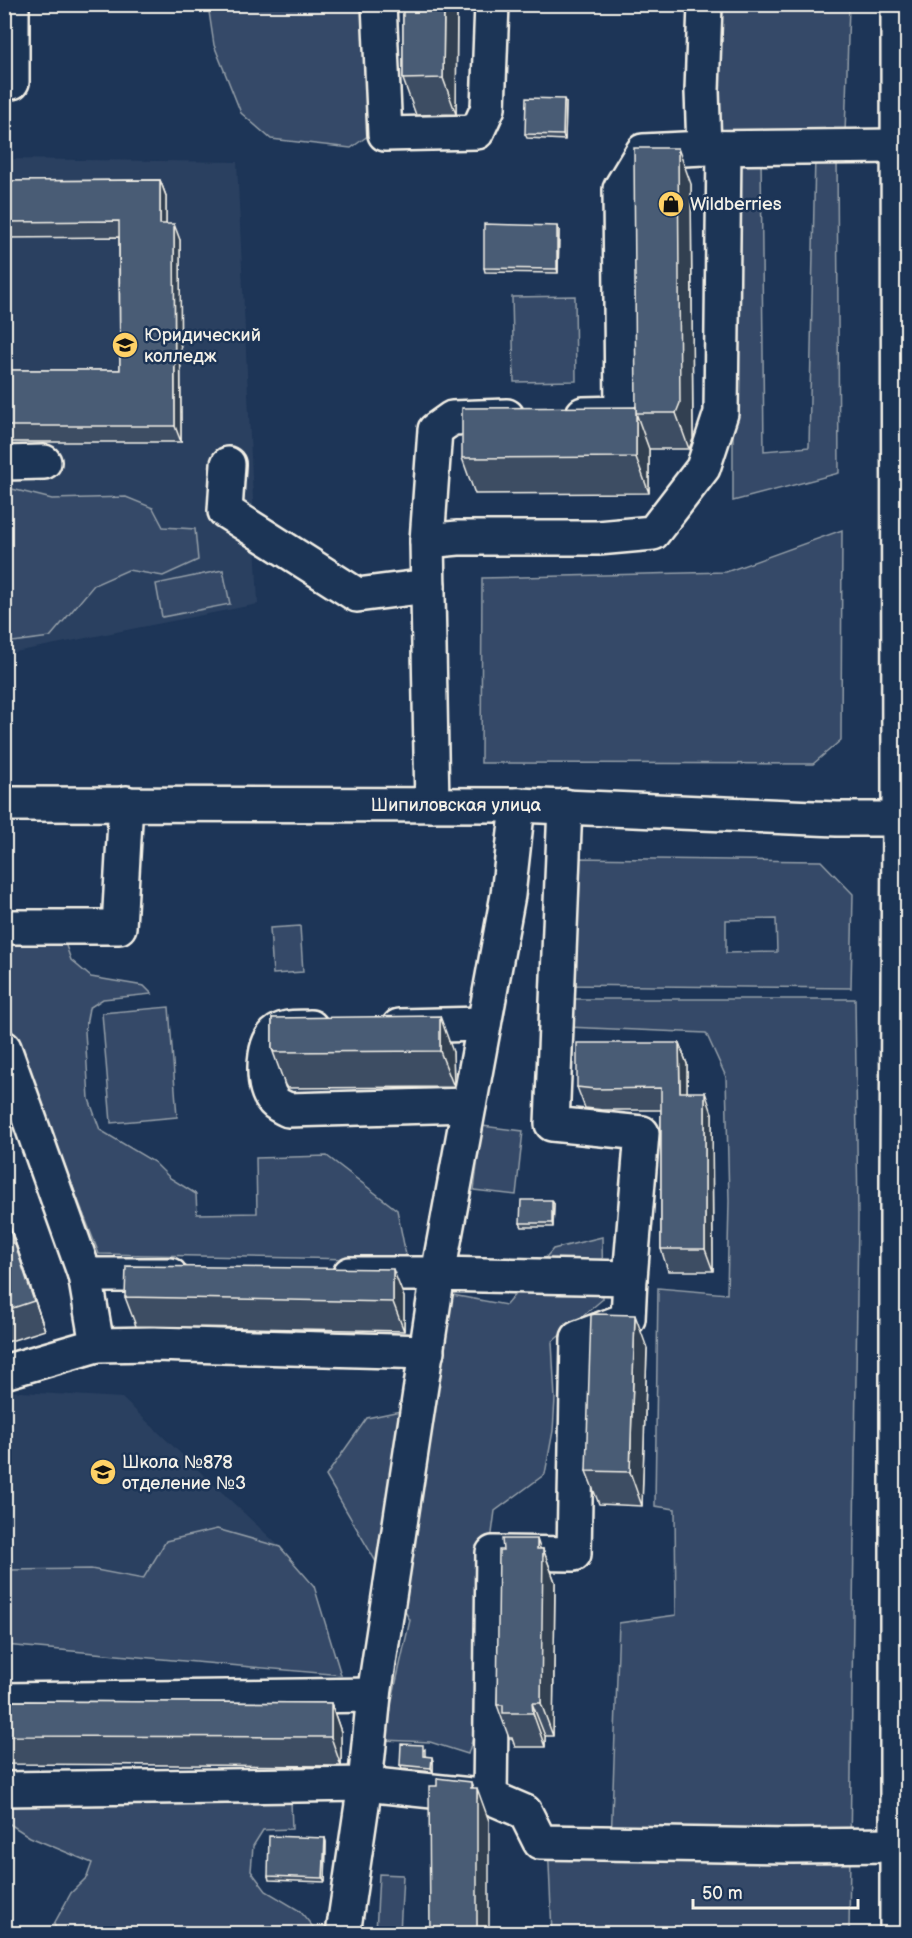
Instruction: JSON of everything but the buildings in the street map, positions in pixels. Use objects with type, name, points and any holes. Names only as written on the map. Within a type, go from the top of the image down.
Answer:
[{"type":"main road","points":[[4,82],[12,82],[12,4]]},
{"type":"main road","points":[[379,4],[385,134],[477,132],[488,108],[492,4]]},
{"type":"main road","points":[[427,541],[458,538],[598,538],[653,533],[703,468],[721,413],[714,148],[702,91],[705,4]]},
{"type":"main road","points":[[897,1934],[897,1164],[903,819],[903,513],[897,146],[898,4]]},
{"type":"main road","points":[[432,805],[427,541],[435,430],[452,418],[622,413],[620,189],[643,151],[897,146]]},
{"type":"main road","points":[[4,463],[44,462]]},
{"type":"main road","points":[[228,464],[225,511],[357,595],[428,586]]},
{"type":"main road","points":[[4,927],[119,927],[126,803]]},
{"type":"main road","name":"Шипиловская улица","points":[[4,804],[518,805],[837,819],[903,819]]},
{"type":"main road","points":[[343,1934],[365,1784],[374,1695],[438,1274],[469,1105],[463,1016],[508,895],[518,805]]},
{"type":"main road","points":[[490,1797],[493,1553],[574,1554],[578,1338],[628,1320],[642,1133],[552,1124],[565,806]]},
{"type":"main road","points":[[463,1016],[358,1027],[287,1028],[275,1035],[266,1050],[266,1090],[274,1103],[288,1110],[469,1105]]},
{"type":"main road","points":[[4,1048],[85,1275],[97,1345]]},
{"type":"main road","points":[[85,1275],[202,1274]]},
{"type":"main road","points":[[320,1274],[630,1278]]},
{"type":"main road","points":[[4,1372],[97,1345],[154,1344],[427,1352]]},
{"type":"main road","points":[[4,1700],[374,1695]]},
{"type":"main road","points":[[4,1789],[365,1784],[490,1797],[525,1812],[540,1842],[790,1846],[898,1845]]},
{"type":"shaded area","points":[[208,5],[371,5],[376,130],[351,148],[271,139],[241,113],[214,45]]},
{"type":"shaded area","points":[[721,5],[849,5],[845,134],[719,133]]},
{"type":"shaded area","points":[[815,155],[837,156],[839,473],[733,501],[733,157],[761,156],[764,451],[809,447]]},
{"type":"shaded area","name":"Юридический колледж","points":[[5,159],[237,162],[258,604],[5,654]]},
{"type":"shaded area","points":[[575,296],[576,381],[514,382],[512,297]]},
{"type":"shaded area","points":[[4,487],[52,499],[126,497],[153,508],[163,527],[195,529],[198,560],[163,576],[128,570],[94,585],[50,637],[5,643]]},
{"type":"shaded area","points":[[842,530],[841,740],[813,764],[481,763],[482,578],[726,572]]},
{"type":"shaded area","points":[[223,570],[230,604],[162,617],[156,584]]},
{"type":"shaded area","points":[[574,858],[821,861],[853,894],[851,988],[564,985]],"holes":[[[776,919],[777,952],[726,953],[726,920]]]},
{"type":"shaded area","points":[[300,926],[303,972],[273,974],[270,928]]},
{"type":"shaded area","points":[[5,938],[64,940],[71,960],[91,977],[144,986],[152,994],[103,999],[89,1008],[85,1031],[89,1099],[100,1130],[154,1162],[170,1178],[196,1194],[197,1214],[257,1213],[256,1158],[327,1156],[397,1210],[407,1260],[99,1254],[5,1012]]},
{"type":"shaded area","points":[[565,999],[855,999],[858,1216],[849,1933],[552,1933],[548,1842],[611,1843],[619,1623],[676,1615],[675,1509],[655,1506],[658,1288],[727,1294],[729,1201],[726,1077],[706,1033],[567,1027]]},
{"type":"shaded area","points":[[169,1007],[177,1117],[111,1123],[102,1013]]},
{"type":"shaded area","points":[[482,1126],[523,1131],[516,1195],[474,1190]]},
{"type":"shaded area","points":[[602,1237],[603,1299],[552,1342],[555,1399],[553,1431],[545,1474],[495,1511],[483,1600],[485,1699],[468,1754],[430,1742],[383,1740],[410,1620],[326,1476],[367,1418],[434,1404],[436,1292],[506,1305],[553,1249]]},
{"type":"shaded area","name":"Школа №878 отделение №3","points":[[4,1391],[122,1398],[280,1547],[314,1586],[5,1621]]},
{"type":"shaded area","points":[[217,1529],[280,1547],[314,1586],[341,1675],[5,1645],[5,1570],[91,1569],[143,1579],[166,1541]]},
{"type":"shaded area","points":[[4,1799],[291,1801],[292,1829],[263,1830],[253,1846],[251,1871],[266,1891],[300,1911],[318,1933],[58,1933],[54,1924],[71,1893],[87,1877],[92,1863],[30,1837],[5,1821]]},
{"type":"shaded area","points":[[379,1874],[403,1875],[400,1933],[376,1933]]},
{"type":"place","name":"Wildberries","points":[[671,204]]},
{"type":"place","name":"Юридический колледж","points":[[125,345]]},
{"type":"place","name":"Школа №878 отделение №3","points":[[103,1472]]}]
